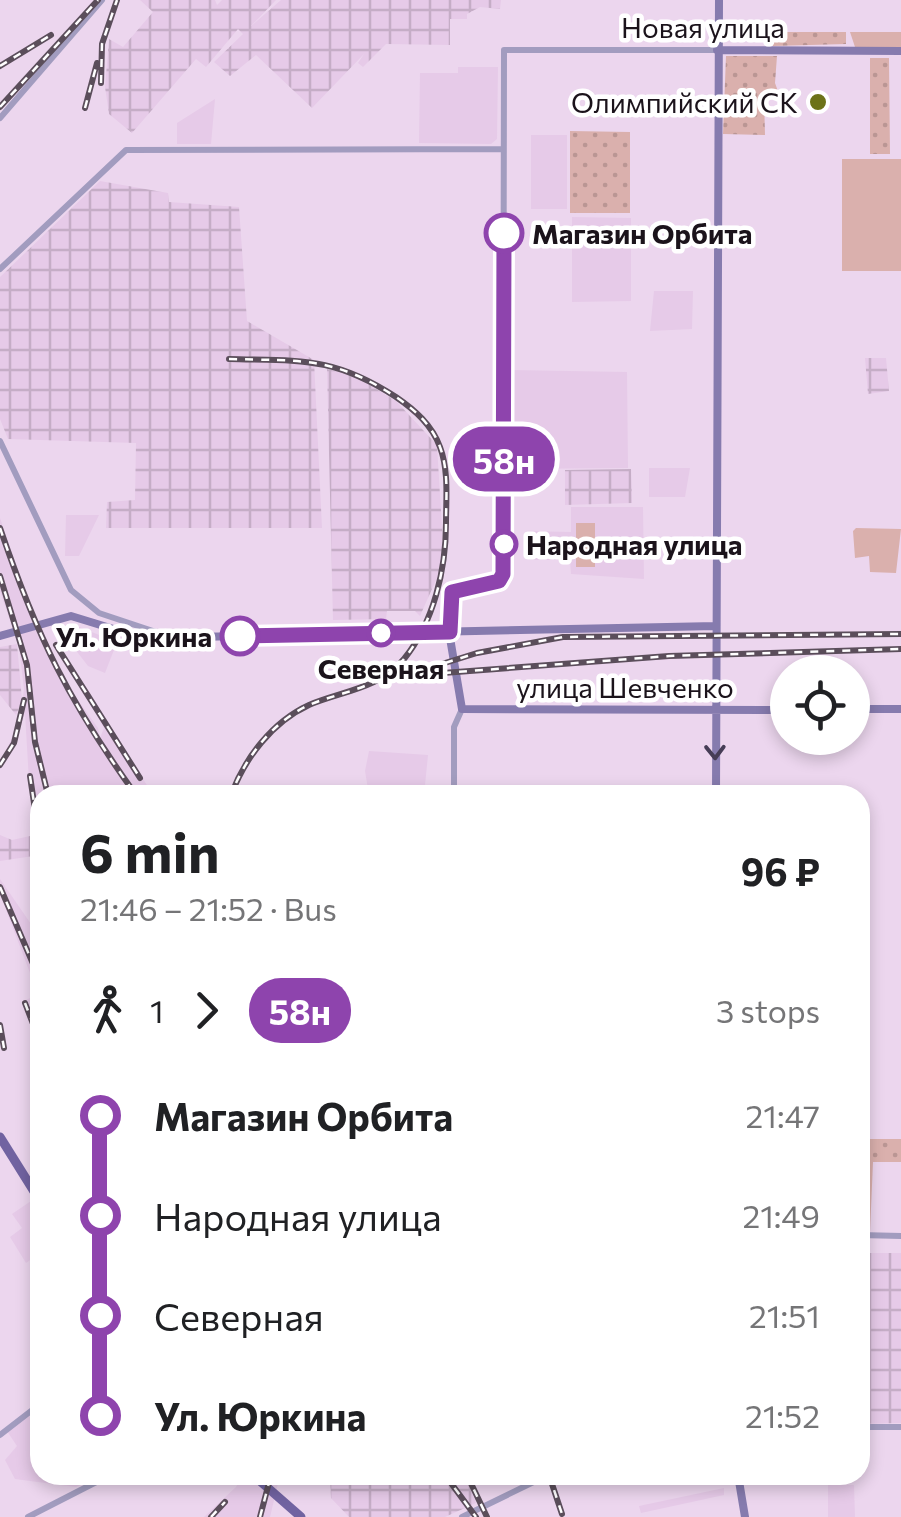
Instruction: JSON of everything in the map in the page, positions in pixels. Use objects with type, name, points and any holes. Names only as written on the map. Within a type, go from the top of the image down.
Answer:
[{"type":"main road","points":[[716,785],[719,0]]},
{"type":"main road","name":"Новая улица","points":[[717,50],[901,51]]},
{"type":"main road","points":[[3,634],[55,617],[80,617],[131,636],[173,638],[716,626]]},
{"type":"main road","points":[[450,632],[462,708]]},
{"type":"main road","name":"улица Шевченко","points":[[462,708],[770,710]]},
{"type":"main road","points":[[870,709],[901,709]]},
{"type":"main road","points":[[0,1137],[30,1185]]},
{"type":"main road","points":[[266,1485],[301,1517]]},
{"type":"main road","points":[[740,1485],[746,1517]]},
{"type":"street","points":[[0,118],[102,0]]},
{"type":"street","name":"Новая улица","points":[[503,148],[504,50],[717,50]]},
{"type":"street","points":[[0,270],[126,150],[503,148],[503,574],[493,586],[452,592],[450,632]]},
{"type":"street","points":[[0,442],[71,590],[100,613],[173,638]]},
{"type":"street","points":[[131,636],[136,634],[136,626]]},
{"type":"street","points":[[454,785],[454,726],[462,708]]},
{"type":"street","points":[[870,1236],[901,1236]]},
{"type":"street","points":[[0,1435],[30,1412]]},
{"type":"street","points":[[870,1427],[901,1427]]},
{"type":"street","points":[[28,1517],[90,1485]]},
{"type":"street","points":[[462,1517],[528,1485]]},
{"type":"shaded area","points":[[140,0],[215,0],[217,5],[222,0],[276,0],[251,26],[281,0],[501,0],[500,9],[480,7],[467,14],[467,19],[450,19],[450,45],[386,44],[363,67],[358,63],[364,54],[312,108],[256,55],[230,76],[214,62],[243,34],[238,29],[206,67],[196,59],[132,133],[109,114],[105,87],[109,39],[123,47],[153,12]]},
{"type":"shaded area","points":[[768,32],[846,32],[846,44],[773,46]]},
{"type":"shaded area","points":[[850,32],[901,32],[901,47],[855,47]]},
{"type":"shaded area","points":[[726,56],[777,56],[775,83],[779,94],[764,97],[765,135],[723,134]]},
{"type":"shaded area","points":[[870,58],[889,58],[890,154],[870,154]]},
{"type":"shaded area","points":[[458,67],[498,67],[497,139],[491,144],[419,143],[420,73],[458,73]]},
{"type":"shaded area","points":[[215,99],[211,144],[177,144],[177,123]]},
{"type":"shaded area","points":[[570,131],[630,132],[630,213],[570,213]]},
{"type":"shaded area","points":[[531,135],[567,135],[567,209],[531,209]]},
{"type":"shaded area","points":[[842,159],[901,159],[901,271],[842,271]]},
{"type":"shaded area","points":[[100,181],[168,193],[169,202],[239,207],[247,321],[314,360],[322,528],[106,528],[107,502],[135,500],[136,443],[8,439],[0,419],[0,277]]},
{"type":"shaded area","points":[[572,217],[631,218],[631,301],[572,302]]},
{"type":"shaded area","points":[[654,291],[693,291],[692,329],[650,331]]},
{"type":"shaded area","points":[[865,358],[886,358],[889,391],[868,394]]},
{"type":"shaded area","points":[[327,369],[355,376],[396,401],[437,445],[444,562],[420,616],[415,611],[387,611],[386,619],[333,620]]},
{"type":"shaded area","points":[[511,370],[627,372],[628,468],[509,469]]},
{"type":"shaded area","points":[[649,468],[690,468],[685,497],[649,497]]},
{"type":"shaded area","points":[[631,469],[632,503],[565,505],[565,470]]},
{"type":"shaded area","points":[[571,507],[643,507],[644,579],[571,574],[570,560],[526,560],[526,531],[571,532]]},
{"type":"shaded area","points":[[66,515],[99,515],[79,556],[65,556]]},
{"type":"shaded area","points":[[0,518],[37,626],[62,678],[98,728],[100,738],[104,728],[84,693],[88,690],[147,785],[30,788],[25,713],[16,740],[3,757],[20,720],[24,689],[19,647],[0,591]]},
{"type":"shaded area","points":[[576,523],[595,523],[595,567],[576,567]]},
{"type":"shaded area","points":[[856,528],[901,529],[896,573],[870,572],[869,556],[855,558]]},
{"type":"shaded area","points":[[79,627],[117,642],[105,673],[88,666],[71,644]]},
{"type":"shaded area","points":[[17,644],[22,700],[16,715],[0,695],[0,647]]},
{"type":"shaded area","points":[[369,751],[428,755],[425,785],[367,785],[365,771]]},
{"type":"shaded area","points":[[0,835],[12,840],[30,836],[30,856],[0,861]]},
{"type":"shaded area","points":[[0,879],[30,922],[30,973],[0,894]]},
{"type":"shaded area","points":[[30,998],[30,1025],[22,1002]]},
{"type":"shaded area","points":[[870,1139],[901,1139],[901,1162],[873,1162],[870,1232]]},
{"type":"shaded area","points":[[30,1202],[30,1260],[26,1263],[10,1237],[22,1228],[12,1214]]},
{"type":"shaded area","points":[[870,1253],[901,1253],[901,1423],[870,1424]]},
{"type":"shaded area","points":[[30,1414],[30,1481],[15,1479],[5,1460],[17,1446],[7,1431]]},
{"type":"shaded area","points":[[278,1485],[270,1517],[204,1517],[236,1487]]},
{"type":"shaded area","points":[[330,1485],[469,1485],[476,1503],[445,1517],[349,1517],[331,1498]]},
{"type":"shaded area","points":[[828,1485],[854,1485],[855,1517],[828,1517]]},
{"type":"shaded area","points":[[724,1488],[724,1495],[641,1513],[639,1506]]},
{"type":"railway","points":[[0,107],[98,0]]},
{"type":"railway","points":[[101,83],[102,44],[117,0]]},
{"type":"railway","points":[[0,66],[51,35]]},
{"type":"railway","points":[[85,108],[97,63]]},
{"type":"railway","points":[[229,359],[297,361],[334,367],[396,397],[422,419],[437,439],[445,466],[446,495],[444,558],[436,594],[423,629],[404,659],[372,683],[309,705],[283,721],[252,755],[236,785]]},
{"type":"railway","points":[[0,528],[27,603],[57,668],[129,785]]},
{"type":"railway","points":[[0,576],[27,665],[35,742],[46,785]]},
{"type":"railway","points":[[384,682],[477,653],[563,637],[901,634]]},
{"type":"railway","points":[[56,645],[140,778]]},
{"type":"railway","points":[[443,673],[669,656],[901,649]]},
{"type":"railway","points":[[0,765],[14,743],[24,700]]},
{"type":"railway","points":[[30,776],[31,785]]},
{"type":"railway","points":[[0,887],[30,957]]},
{"type":"railway","points":[[25,1003],[30,1016]]},
{"type":"railway","points":[[0,1025],[4,1048]]},
{"type":"railway","points":[[260,1517],[268,1485]]},
{"type":"railway","points":[[452,1485],[476,1517]]},
{"type":"railway","points":[[472,1485],[487,1517]]},
{"type":"railway","points":[[552,1485],[562,1514]]},
{"type":"railway","points":[[211,1517],[225,1502]]},
{"type":"bus line","name":"58н","points":[[240,636],[450,632],[452,592],[493,586],[499,581],[503,574],[504,233]]},
{"type":"place","name":"Олимпийский СК","points":[[818,102]]},
{"type":"place","name":"Магазин Орбита","points":[[504,233]]},
{"type":"place","name":"Народная улица","points":[[504,544]]},
{"type":"place","name":"Северная","points":[[381,633]]},
{"type":"place","name":"Ул. Юркина","points":[[240,636]]}]
